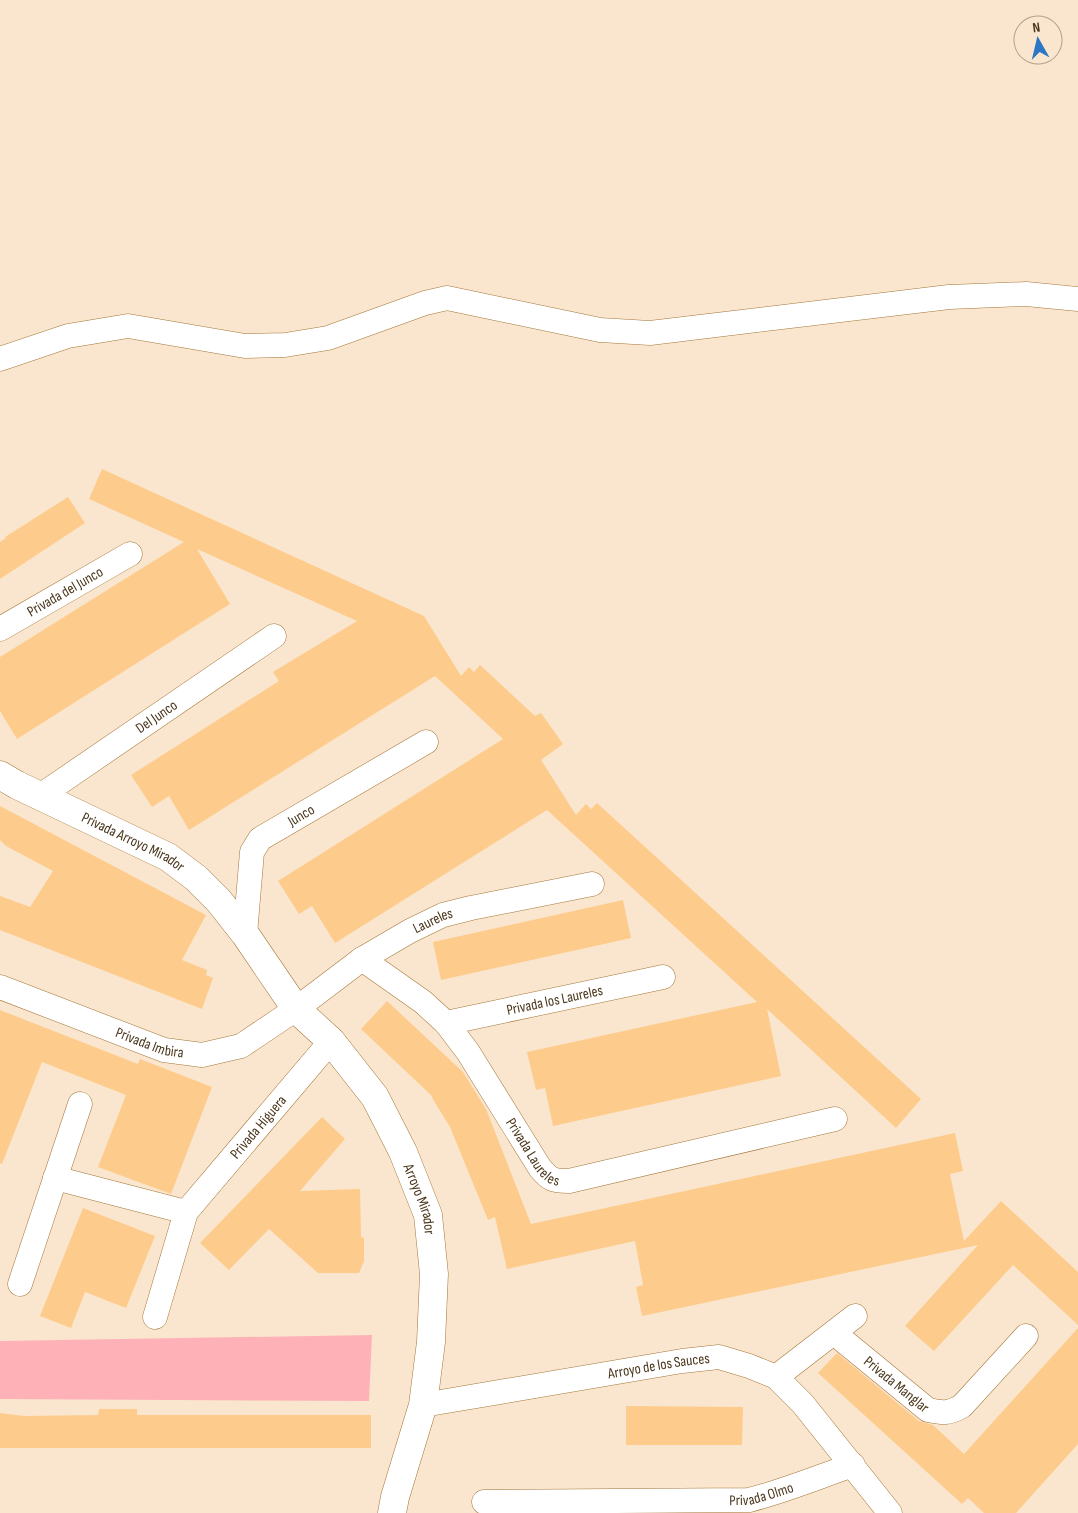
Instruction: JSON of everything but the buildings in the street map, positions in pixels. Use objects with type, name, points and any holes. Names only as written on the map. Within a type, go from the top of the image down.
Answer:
[{"type":"street","points":[[0,359],[68,336],[128,326],[245,346],[286,345],[328,338],[425,303],[447,298],[600,330],[650,333],[949,297],[1026,294],[1078,299]]},
{"type":"street","name":"Privada del Junco","points":[[0,629],[130,554]]},
{"type":"street","name":"Del Junco","points":[[40,796],[274,636]]},
{"type":"street","name":"Junco","points":[[246,934],[252,852],[260,839],[426,742]]},
{"type":"street","name":"Privada Arroyo Mirador","points":[[0,775],[40,796],[168,856],[196,878],[219,901],[246,934]]},
{"type":"street","name":"Laureles","points":[[296,1009],[362,960],[410,931],[443,915],[592,884]]},
{"type":"street","name":"Arroyo Mirador","points":[[246,934],[296,1009],[331,1041],[375,1097],[403,1152],[428,1214],[434,1274],[431,1342],[423,1405],[395,1497],[392,1513]]},
{"type":"street","name":"Privada Laureles","points":[[362,960],[423,1002],[446,1023],[468,1052],[540,1168],[548,1177],[556,1181],[569,1181],[835,1119]]},
{"type":"street","name":"Privada los Laureles","points":[[446,1023],[663,977]]},
{"type":"street","name":"Privada Imbira","points":[[0,987],[164,1050],[202,1054],[241,1046],[296,1009]]},
{"type":"street","name":"Privada Higuera","points":[[154,1317],[186,1212],[331,1041]]},
{"type":"street","points":[[20,1284],[80,1104]]},
{"type":"street","points":[[55,1178],[186,1212]]},
{"type":"street","points":[[776,1377],[855,1316]]},
{"type":"street","name":"Privada Manglar","points":[[834,1334],[928,1410],[941,1413],[951,1412],[962,1406],[1026,1336]]},
{"type":"street","name":"Arroyo de los Sauces","points":[[423,1405],[682,1361],[719,1357],[776,1377],[803,1404],[890,1513]]},
{"type":"street","name":"Privada Olmo","points":[[484,1502],[749,1500],[782,1492],[809,1480],[853,1465]]},
{"type":"shaded area","points":[[372,1335],[369,1401],[0,1399],[0,1341]]}]
